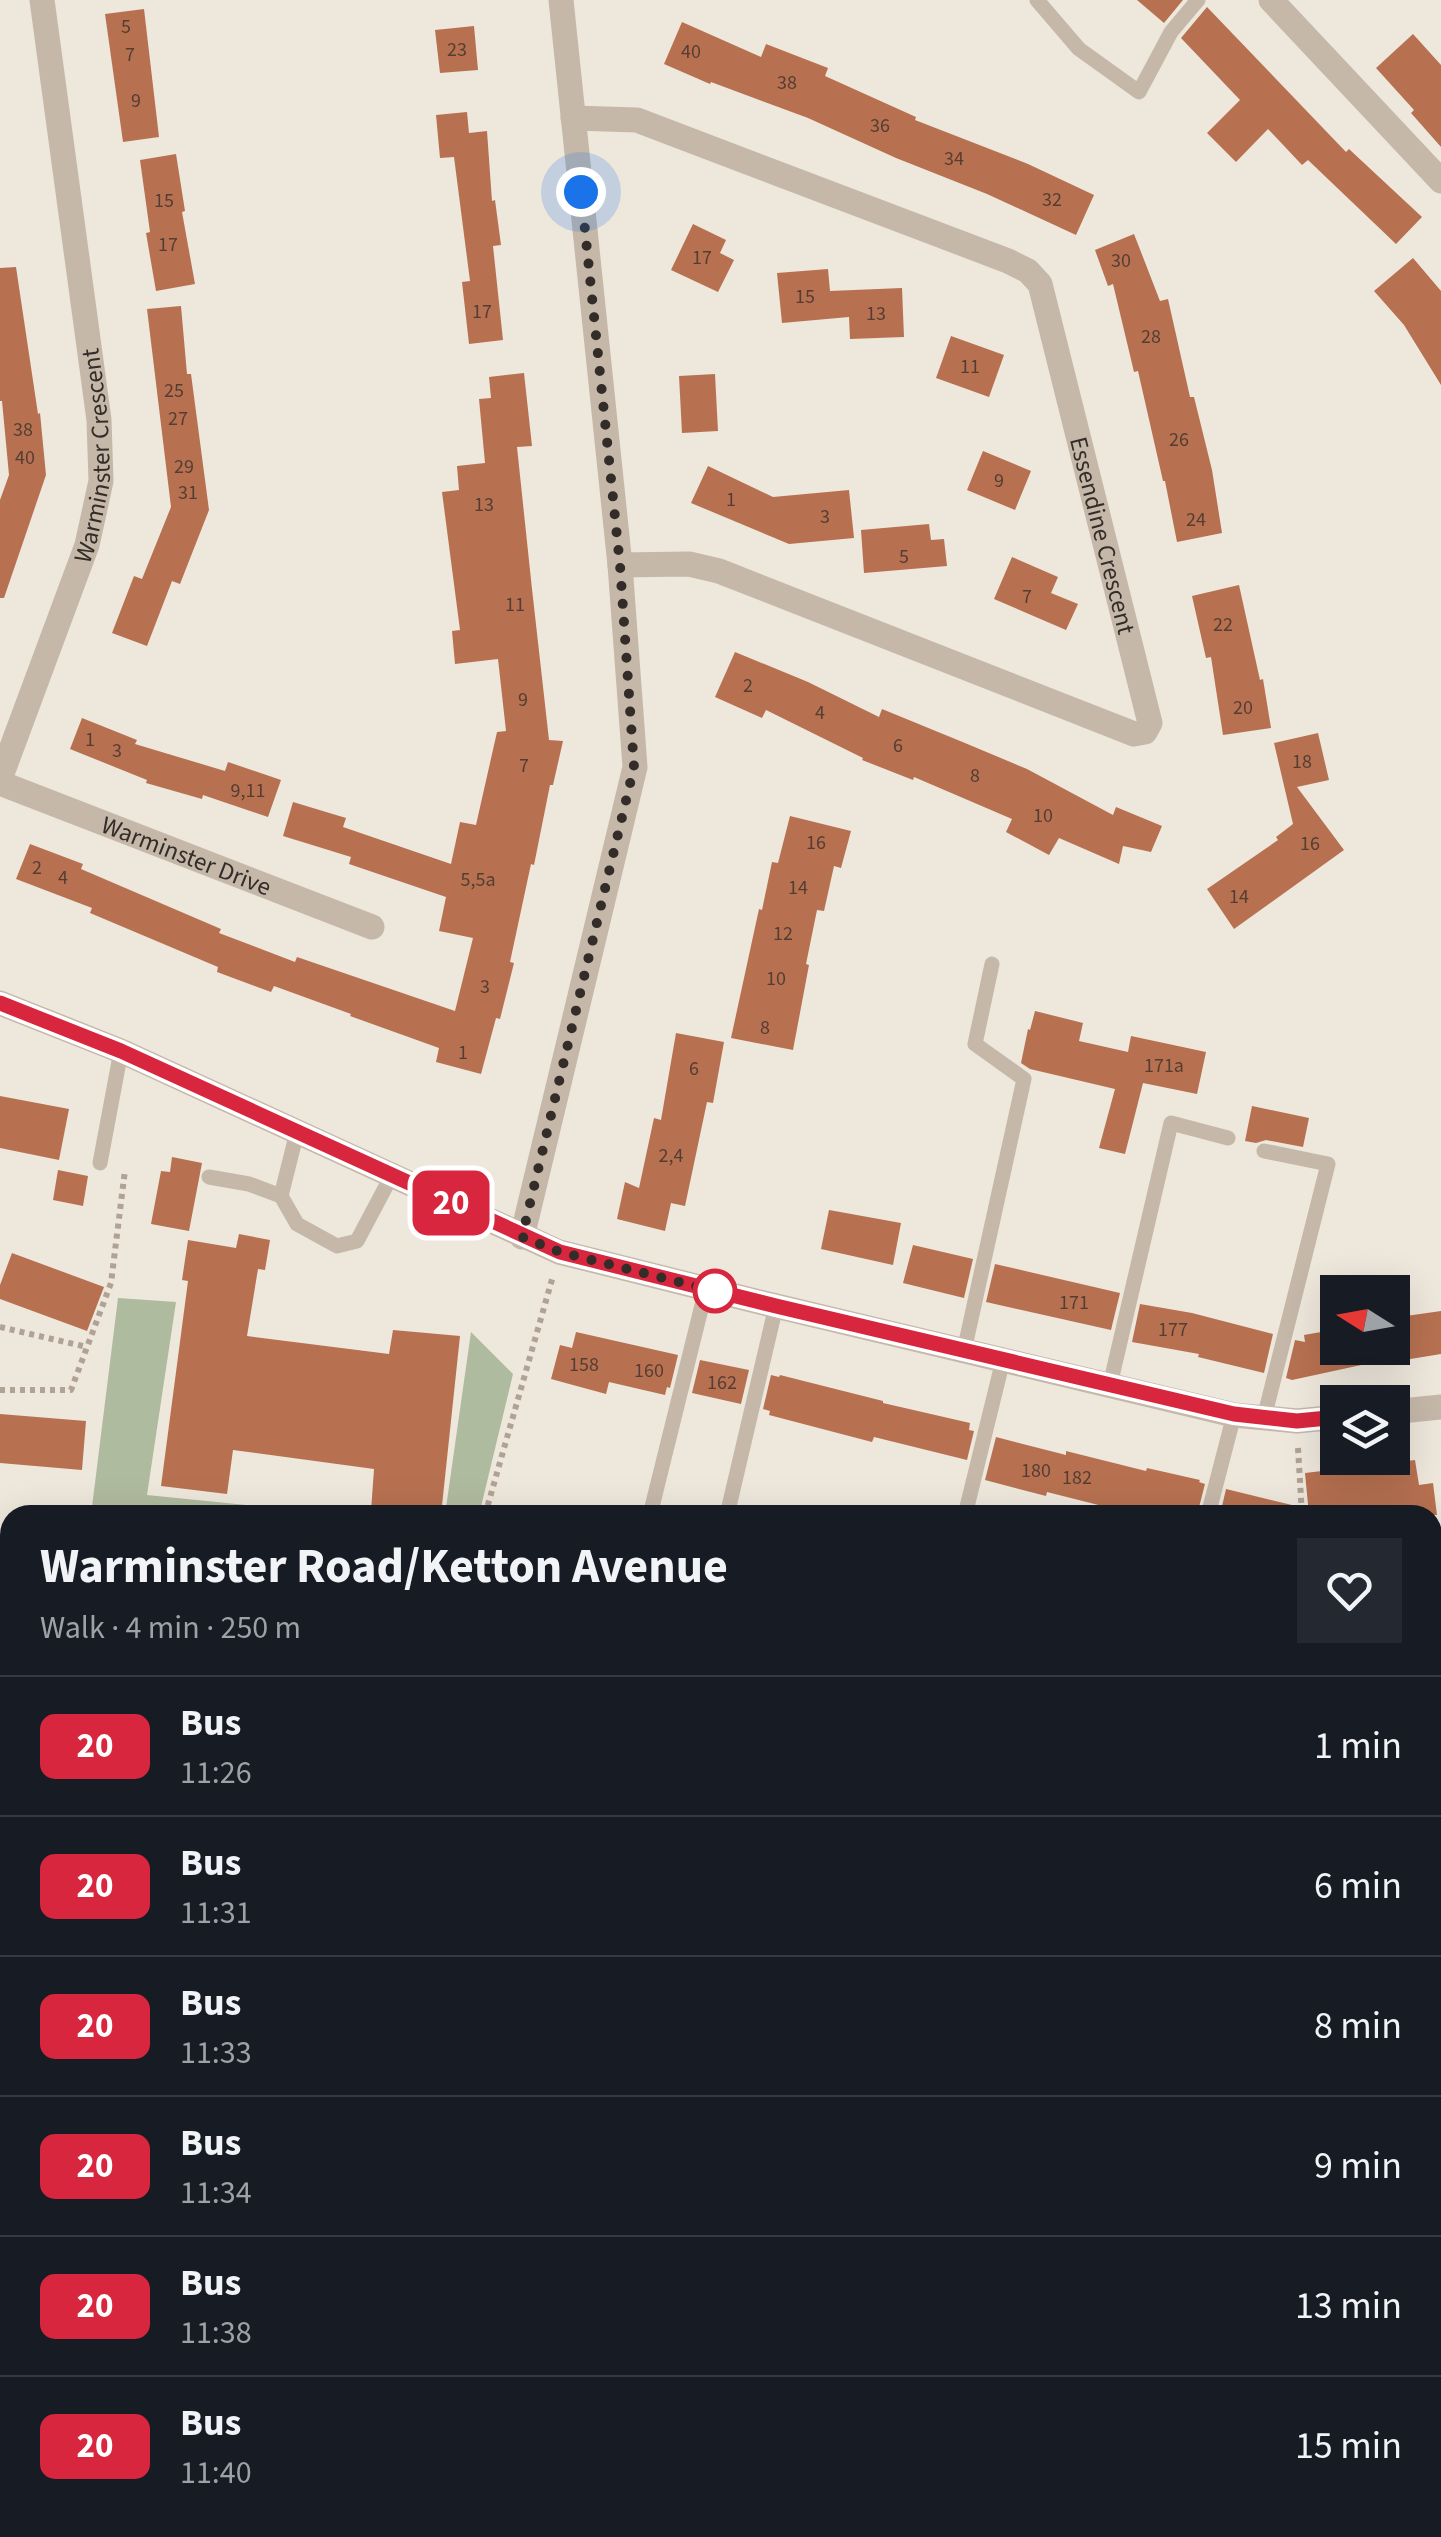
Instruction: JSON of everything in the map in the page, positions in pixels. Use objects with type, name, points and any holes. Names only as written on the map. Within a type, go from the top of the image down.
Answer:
[{"type":"street","name":"Warminster Crescent","points":[[0,781],[86,545],[100,482],[99,420],[42,0]]},
{"type":"street","points":[[522,1237],[634,767],[620,565],[561,0]]},
{"type":"street","points":[[1271,0],[1441,181]]},
{"type":"street","name":"Essendine Crescent","points":[[573,118],[637,120],[1028,271],[1040,284],[1150,723],[1145,732],[1134,734],[720,571],[689,564],[620,565]]},
{"type":"street","name":"Warminster Drive","points":[[0,781],[372,928]]},
{"type":"street","points":[[0,1003],[121,1051],[560,1252],[1234,1414],[1297,1421],[1320,1419]]},
{"type":"street","points":[[1410,1410],[1441,1407]]},
{"type":"lane","points":[[1036,0],[1078,49],[1139,92],[1171,32],[1198,0]]},
{"type":"lane","points":[[964,1351],[1024,1079],[975,1044],[992,964]]},
{"type":"lane","points":[[100,1163],[121,1051]]},
{"type":"lane","points":[[1110,1385],[1172,1122],[1228,1138]]},
{"type":"lane","points":[[280,1196],[297,1132]]},
{"type":"lane","points":[[1264,1151],[1328,1164],[1264,1418]]},
{"type":"lane","points":[[209,1176],[249,1184],[280,1196],[296,1224],[337,1246],[358,1241],[392,1175]]},
{"type":"lane","points":[[652,1505],[706,1290]]},
{"type":"lane","points":[[728,1505],[776,1306]]},
{"type":"lane","points":[[967,1505],[1003,1360]]},
{"type":"lane","points":[[1211,1505],[1234,1414]]},
{"type":"path","points":[[0,1390],[71,1390],[111,1283],[127,1153]]},
{"type":"path","points":[[488,1505],[560,1252]]},
{"type":"path","points":[[0,1327],[86,1347]]},
{"type":"path","points":[[1297,1421],[1301,1505]]},
{"type":"green space","points":[[118,1298],[176,1302],[147,1495],[246,1505],[92,1505]]},
{"type":"green space","points":[[471,1332],[513,1374],[481,1505],[446,1505]]},
{"type":"building","points":[[1137,0],[1183,0],[1164,23]]},
{"type":"building","points":[[1207,7],[1346,152],[1349,149],[1422,217],[1396,244],[1308,160],[1302,165],[1268,129],[1236,162],[1207,133],[1240,100],[1181,38]]},
{"type":"building","points":[[144,9],[159,137],[123,142],[105,14]]},
{"type":"building","points":[[682,22],[761,57],[766,44],[828,68],[825,76],[916,117],[915,120],[1028,164],[1094,195],[1076,235],[808,118],[664,64]]},
{"type":"building","points":[[474,26],[478,70],[440,73],[435,30]]},
{"type":"building","points":[[1413,34],[1441,65],[1441,147],[1376,68]]},
{"type":"building","points":[[467,112],[469,133],[487,131],[492,201],[495,200],[501,245],[493,246],[503,340],[469,344],[462,282],[470,281],[454,157],[440,158],[436,115]]},
{"type":"building","points":[[176,154],[195,284],[156,291],[140,160]]},
{"type":"building","points":[[693,224],[726,240],[720,253],[734,260],[718,292],[671,270]]},
{"type":"building","points":[[1134,234],[1160,301],[1168,299],[1190,397],[1194,397],[1212,470],[1222,533],[1177,542],[1138,371],[1134,372],[1113,284],[1108,286],[1095,250]]},
{"type":"building","points":[[1413,258],[1441,291],[1441,385],[1404,325],[1374,291]]},
{"type":"building","points":[[16,267],[46,475],[4,598],[0,598],[0,500],[9,475],[0,401],[0,268]]},
{"type":"building","points":[[828,269],[830,291],[902,288],[904,337],[850,339],[849,317],[782,323],[777,273]]},
{"type":"building","points":[[181,306],[187,374],[191,374],[209,510],[180,584],[172,581],[147,646],[112,633],[134,576],[142,579],[171,507],[147,309]]},
{"type":"building","points":[[951,336],[1004,355],[989,397],[936,378]]},
{"type":"building","points":[[524,373],[532,446],[517,447],[532,589],[549,740],[563,741],[534,865],[531,864],[510,962],[514,963],[481,1074],[436,1062],[439,1048],[351,1014],[274,986],[271,992],[217,972],[218,967],[90,913],[92,908],[16,879],[30,844],[83,864],[81,869],[221,929],[219,933],[295,962],[297,957],[455,1011],[473,938],[439,931],[446,897],[349,864],[351,857],[283,836],[293,802],[346,818],[343,827],[451,864],[460,822],[476,825],[497,732],[506,731],[498,659],[455,664],[452,631],[460,630],[442,492],[459,490],[457,466],[485,463],[479,399],[491,398],[489,377]]},
{"type":"building","points":[[715,374],[718,431],[682,433],[679,376]]},
{"type":"building","points":[[983,451],[1031,471],[1015,510],[967,490]]},
{"type":"building","points":[[708,466],[773,497],[849,490],[854,538],[789,544],[691,503]]},
{"type":"building","points":[[929,524],[931,540],[944,539],[947,566],[864,573],[861,530]]},
{"type":"building","points":[[1012,557],[1058,577],[1051,593],[1078,604],[1066,630],[994,599]]},
{"type":"building","points":[[1239,585],[1271,728],[1223,735],[1211,657],[1206,658],[1192,596]]},
{"type":"building","points":[[735,652],[879,717],[882,709],[1027,769],[1113,815],[1116,807],[1162,826],[1151,852],[1123,846],[1119,864],[1059,838],[1049,855],[1006,832],[1012,819],[914,777],[913,780],[862,760],[766,710],[762,718],[715,697]]},
{"type":"building","points":[[82,718],[137,740],[135,744],[225,771],[228,762],[281,780],[268,817],[203,795],[202,799],[146,783],[147,780],[70,749]]},
{"type":"building","points":[[1318,733],[1329,780],[1297,787],[1344,850],[1234,929],[1207,889],[1278,840],[1276,837],[1293,824],[1274,743]]},
{"type":"building","points":[[790,816],[851,831],[841,868],[834,866],[824,911],[817,910],[793,1050],[731,1038],[759,909],[762,910],[772,862],[778,863]]},
{"type":"building","points":[[1035,1011],[1083,1023],[1079,1041],[1128,1052],[1131,1036],[1206,1052],[1197,1094],[1143,1083],[1125,1154],[1099,1148],[1115,1089],[1030,1069],[1021,1063]]},
{"type":"building","points":[[676,1033],[724,1042],[713,1103],[707,1102],[685,1206],[671,1203],[665,1231],[617,1219],[625,1182],[639,1188],[654,1118],[661,1120]]},
{"type":"building","points":[[0,1096],[69,1109],[59,1160],[0,1148]]},
{"type":"building","points":[[1252,1106],[1309,1118],[1303,1147],[1266,1140],[1245,1141]]},
{"type":"building","points":[[172,1157],[202,1163],[189,1231],[151,1224],[161,1171],[170,1172]]},
{"type":"building","points":[[58,1170],[88,1176],[83,1206],[53,1200]]},
{"type":"building","points":[[829,1210],[901,1223],[893,1265],[821,1249]]},
{"type":"building","points":[[239,1234],[270,1240],[265,1270],[258,1269],[247,1336],[389,1354],[393,1330],[460,1336],[442,1505],[371,1505],[374,1469],[233,1450],[227,1494],[161,1486],[188,1281],[182,1280],[188,1240],[236,1248]]},
{"type":"building","points":[[913,1245],[973,1259],[964,1298],[903,1283]]},
{"type":"building","points":[[12,1253],[104,1287],[87,1331],[0,1299],[0,1285]]},
{"type":"building","points":[[995,1264],[1120,1293],[1111,1330],[986,1302]]},
{"type":"building","points":[[1140,1304],[1273,1334],[1264,1373],[1198,1357],[1199,1354],[1132,1342]]},
{"type":"building","points":[[1441,1311],[1441,1354],[1410,1359],[1410,1315]]},
{"type":"building","points":[[576,1332],[678,1355],[670,1388],[667,1387],[665,1395],[609,1382],[606,1394],[551,1379],[560,1345],[572,1348]]},
{"type":"building","points":[[1320,1332],[1320,1365],[1361,1365],[1286,1378],[1295,1340],[1305,1342],[1304,1335]]},
{"type":"building","points":[[700,1360],[749,1370],[741,1404],[692,1393]]},
{"type":"building","points":[[771,1375],[970,1423],[969,1430],[974,1431],[967,1460],[874,1437],[872,1442],[769,1415],[770,1411],[763,1409]]},
{"type":"building","points":[[0,1414],[86,1421],[82,1470],[0,1463]]},
{"type":"building","points":[[996,1437],[1205,1484],[1200,1505],[1098,1505],[985,1480]]},
{"type":"building","points":[[1415,1460],[1419,1485],[1433,1483],[1436,1505],[1308,1505],[1305,1473],[1410,1475],[1410,1461]]},
{"type":"building","points":[[1226,1489],[1292,1505],[1222,1505]]},
{"type":"bus line","name":"20","points":[[0,1003],[121,1051],[560,1252],[1234,1414],[1297,1421],[1320,1419]]},
{"type":"route","points":[[581,192],[635,751],[522,1237],[560,1252],[715,1291]]}]
